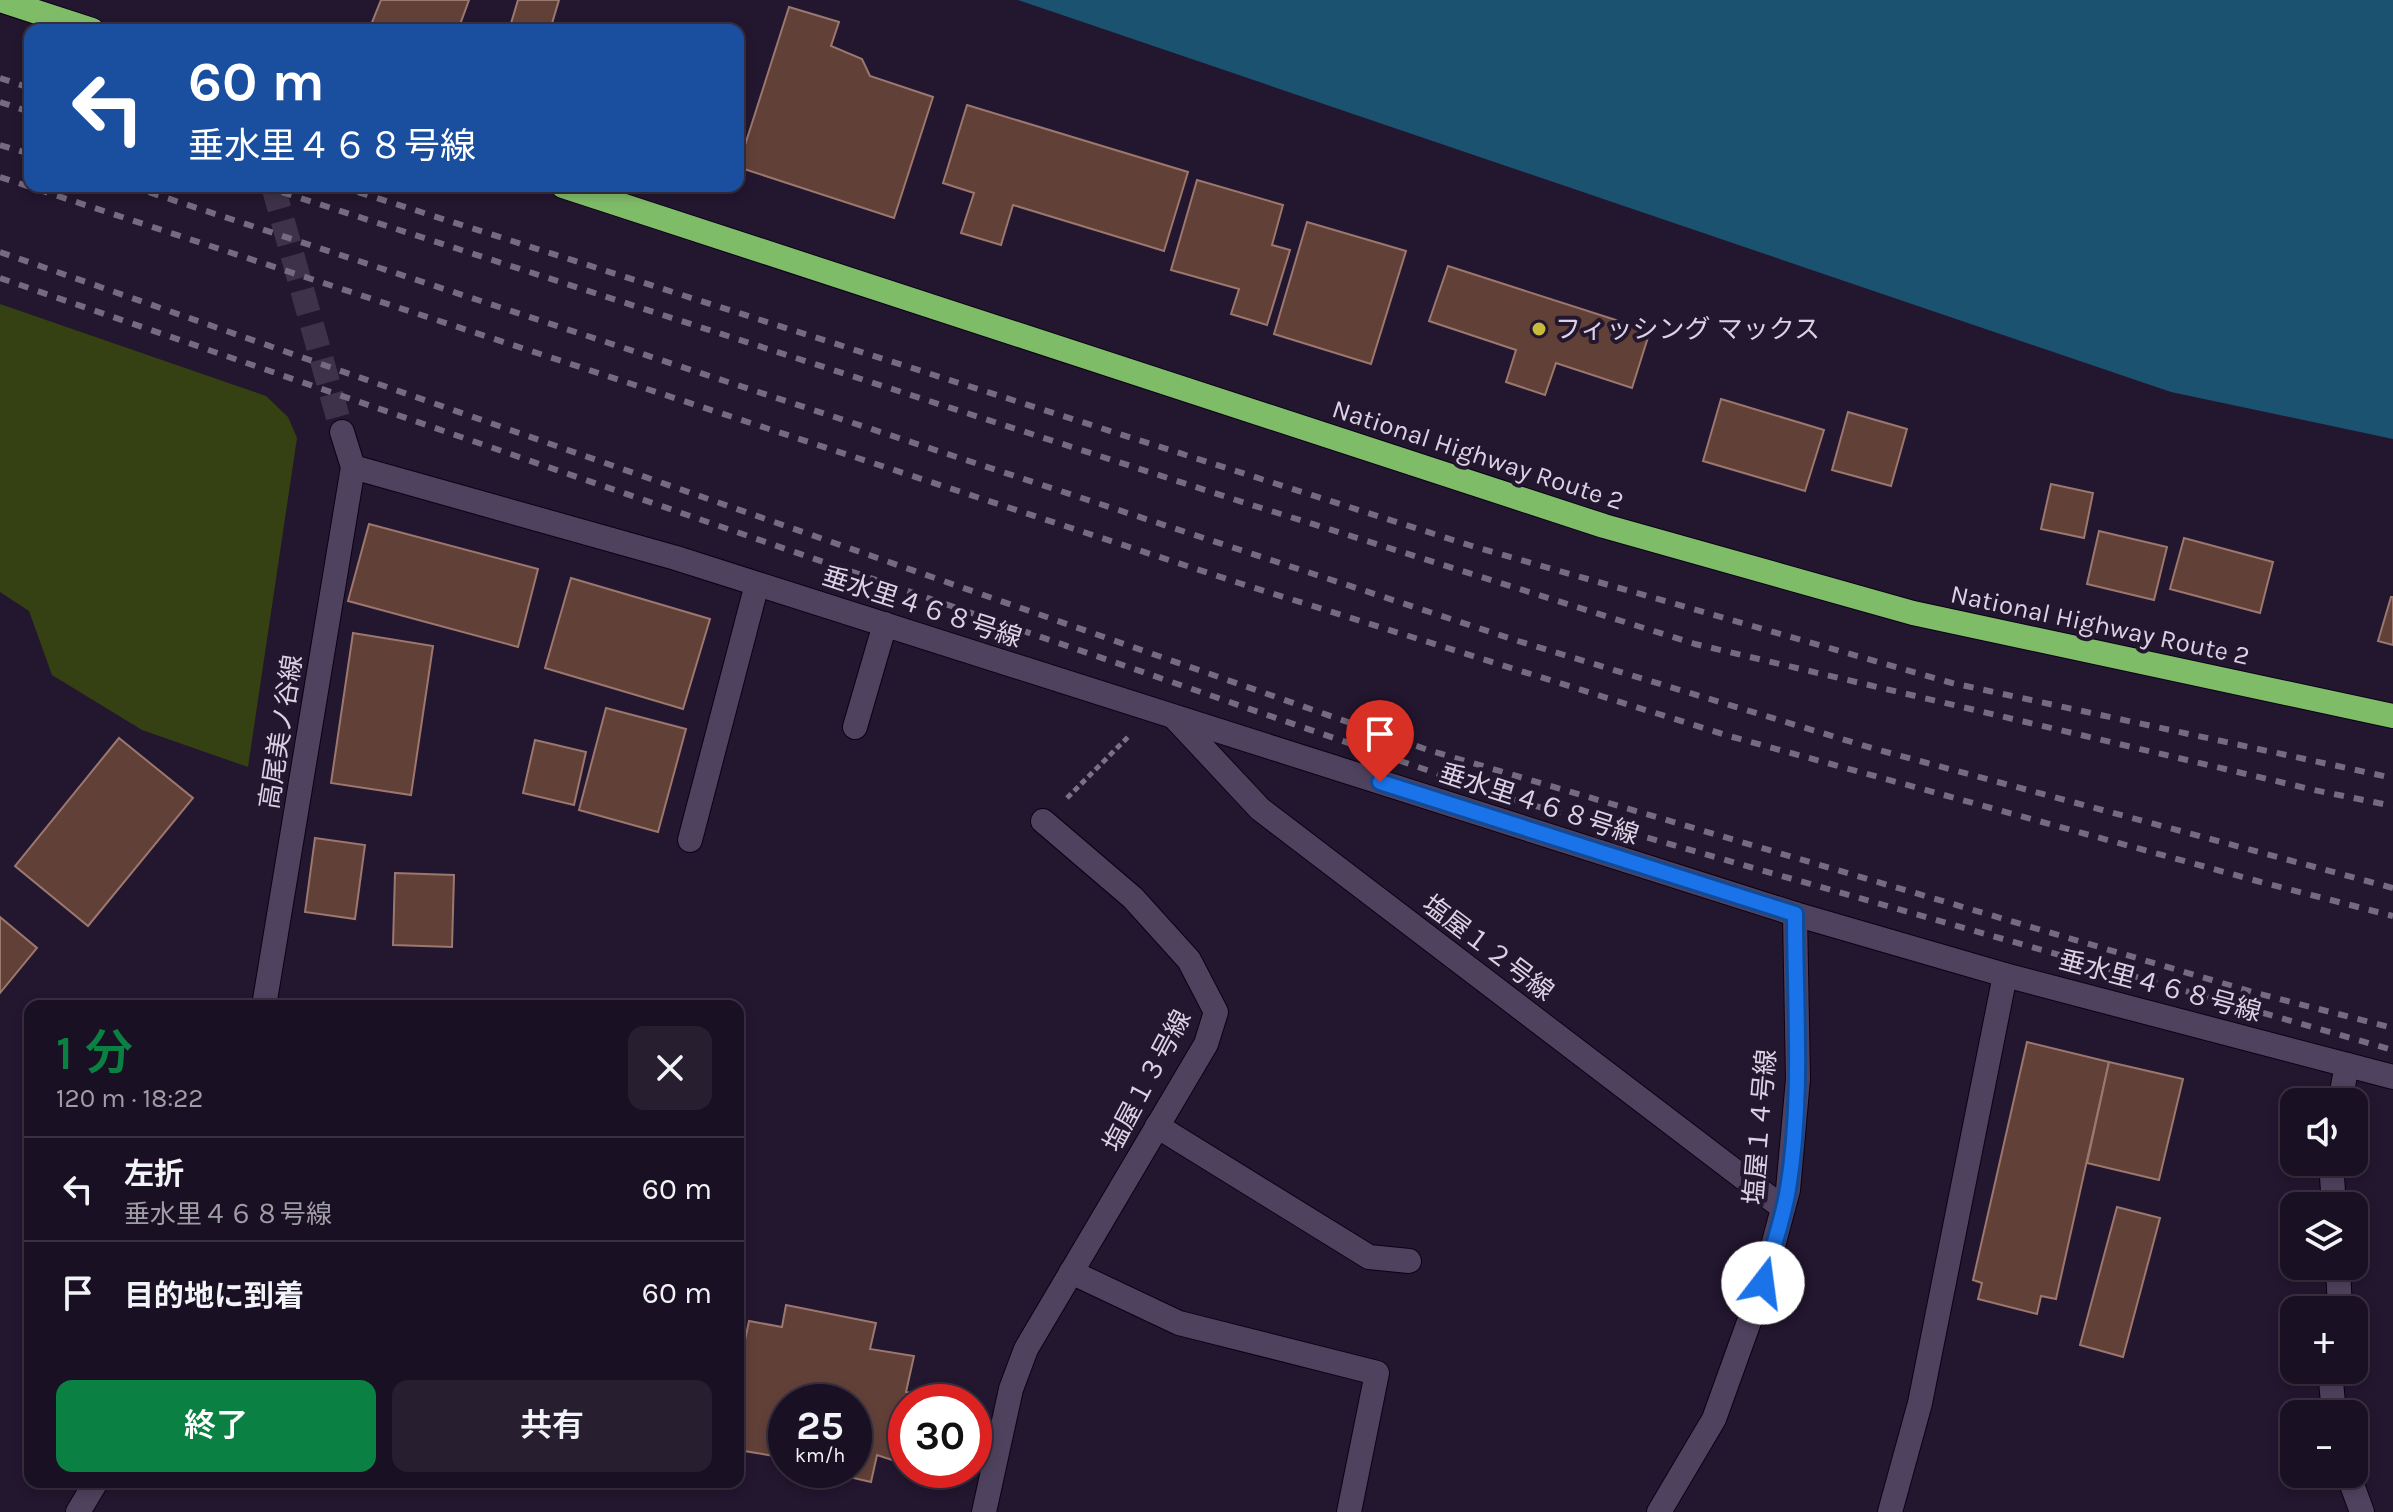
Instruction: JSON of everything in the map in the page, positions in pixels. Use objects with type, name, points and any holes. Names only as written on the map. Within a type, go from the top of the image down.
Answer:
[{"type":"highway","points":[[0,0],[74,24]]},
{"type":"highway","name":"National Highway Route 2","points":[[581,192],[1604,526],[1913,613],[2393,716]]},
{"type":"street","points":[[342,432],[353,467]]},
{"type":"street","name":"垂水里４６８号線","points":[[353,467],[757,584],[1795,914],[2005,975],[2393,1077]]},
{"type":"street","name":"高尾美ノ谷線","points":[[265,1000],[353,467]]},
{"type":"street","points":[[690,840],[757,584]]},
{"type":"street","points":[[855,727],[885,624]]},
{"type":"street","name":"塩屋１２号線","points":[[1164,714],[1260,809],[1783,1208]]},
{"type":"street","name":"塩屋１３号線","points":[[984,1512],[1011,1389],[1026,1349],[1206,1044],[1216,1012],[1189,960],[1133,898],[1043,821]]},
{"type":"street","name":"塩屋１４号線","points":[[1659,1512],[1714,1419],[1763,1283],[1788,1190],[1798,1079],[1795,914]]},
{"type":"street","points":[[1890,1512],[1920,1403],[2005,975]]},
{"type":"street","points":[[2343,1088],[2347,1065]]},
{"type":"street","points":[[1157,1126],[1369,1257],[1409,1261]]},
{"type":"street","points":[[1071,1272],[1179,1323],[1377,1373],[1349,1512]]},
{"type":"street","points":[[78,1512],[92,1488]]},
{"type":"street","points":[[2353,1488],[2362,1512]]},
{"type":"path","points":[[1043,821],[1164,714]]},
{"type":"green space","points":[[0,304],[266,396],[288,417],[297,438],[248,767],[142,730],[52,675],[29,611],[0,592]]},
{"type":"water","points":[[1018,0],[2393,0],[2393,439],[2171,392]]},
{"type":"building","points":[[381,0],[469,0],[460,24],[371,24]]},
{"type":"building","points":[[518,0],[559,0],[552,24],[511,24]]},
{"type":"building","points":[[789,7],[839,22],[831,46],[862,59],[870,76],[933,97],[894,218],[744,169],[744,148]]},
{"type":"building","points":[[967,105],[1188,172],[1164,251],[1013,205],[1001,245],[961,233],[974,193],[943,183]]},
{"type":"building","points":[[1197,180],[1283,205],[1272,245],[1290,250],[1267,325],[1231,314],[1239,289],[1171,270]]},
{"type":"building","points":[[1307,222],[1406,251],[1371,364],[1274,334]]},
{"type":"building","points":[[1448,266],[1650,331],[1632,388],[1556,363],[1545,395],[1506,382],[1516,350],[1429,321]]},
{"type":"building","points":[[1721,399],[1824,430],[1805,491],[1703,461]]},
{"type":"building","points":[[1848,412],[1907,429],[1891,486],[1832,470]]},
{"type":"building","points":[[2051,484],[2093,493],[2084,538],[2041,529]]},
{"type":"building","points":[[369,524],[538,569],[518,647],[348,601]]},
{"type":"building","points":[[2099,531],[2167,547],[2154,600],[2087,584]]},
{"type":"building","points":[[2184,538],[2273,562],[2260,613],[2170,589]]},
{"type":"building","points":[[571,578],[710,619],[683,709],[545,668]]},
{"type":"building","points":[[2393,597],[2393,645],[2378,641]]},
{"type":"building","points":[[353,633],[433,646],[411,795],[331,783]]},
{"type":"building","points":[[606,708],[686,729],[658,832],[579,810]]},
{"type":"building","points":[[119,738],[193,798],[88,926],[15,866]]},
{"type":"building","points":[[535,740],[586,752],[574,805],[523,793]]},
{"type":"building","points":[[315,838],[365,845],[355,919],[305,912]]},
{"type":"building","points":[[395,873],[454,875],[452,947],[393,945]]},
{"type":"building","points":[[0,917],[37,948],[0,993]]},
{"type":"building","points":[[2027,1042],[2109,1062],[2056,1299],[2041,1296],[2037,1314],[1978,1299],[1982,1283],[1973,1280]]},
{"type":"building","points":[[2109,1062],[2183,1079],[2159,1180],[2087,1163]]},
{"type":"building","points":[[2117,1207],[2160,1218],[2123,1357],[2080,1345]]},
{"type":"building","points":[[786,1305],[876,1323],[870,1349],[914,1356],[908,1384],[888,1384],[888,1459],[877,1455],[872,1478],[872,1384],[768,1384],[768,1455],[744,1451],[744,1345],[749,1321],[782,1327]]},
{"type":"tunnel","points":[[275,192],[342,432]]},
{"type":"railway","points":[[0,78],[24,86]]},
{"type":"railway","points":[[0,102],[24,110]]},
{"type":"railway","points":[[0,145],[24,152]]},
{"type":"railway","points":[[0,177],[24,185]]},
{"type":"railway","points":[[46,192],[1239,583],[1729,736],[2393,916]]},
{"type":"railway","points":[[148,192],[1518,641],[1875,749],[2393,888]]},
{"type":"railway","points":[[282,192],[1236,500],[1695,644],[2393,806]]},
{"type":"railway","points":[[358,192],[1472,546],[1952,683],[2393,778]]},
{"type":"railway","points":[[0,252],[1428,750],[2256,993],[2393,1028]]},
{"type":"railway","points":[[0,278],[1508,798],[2393,1050]]},
{"type":"place","name":"フィッシング マックス","points":[[1539,329]]},
{"type":"route","points":[[1380,782],[1795,914],[1798,1079],[1788,1190],[1763,1283]]}]
